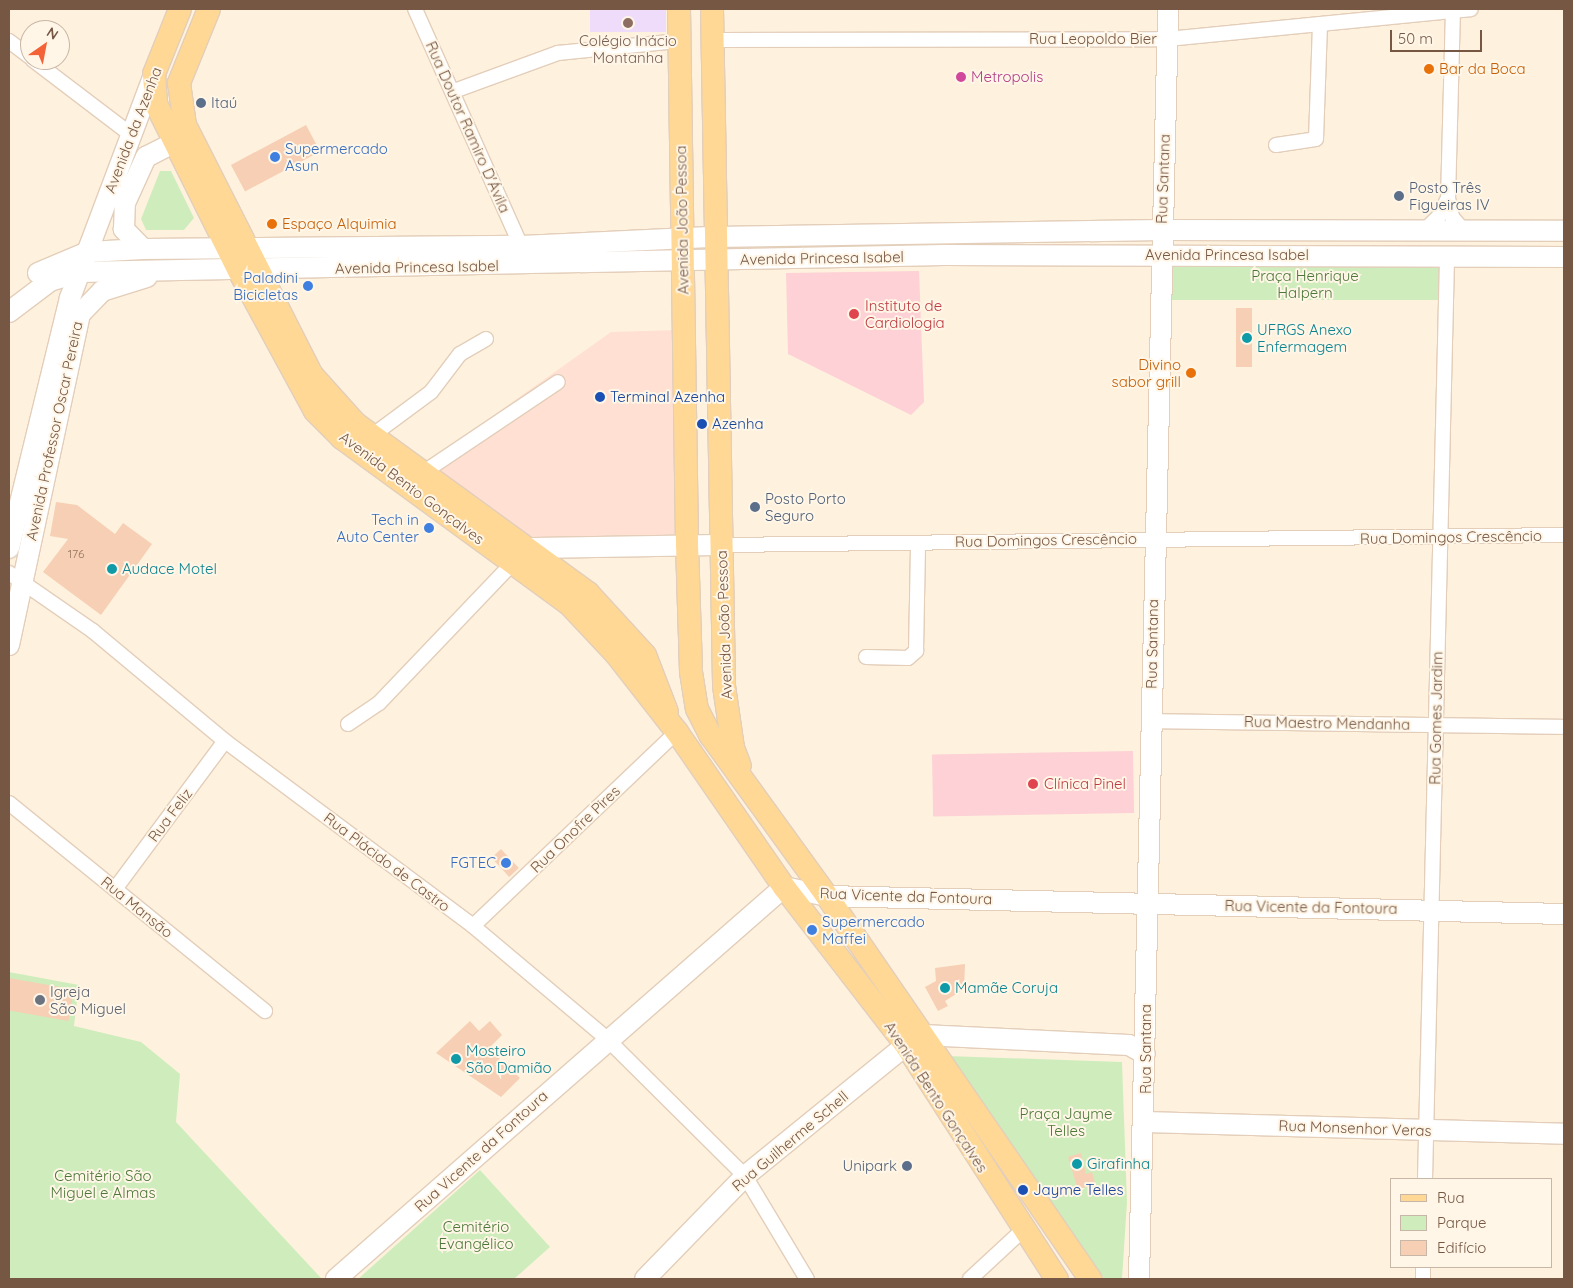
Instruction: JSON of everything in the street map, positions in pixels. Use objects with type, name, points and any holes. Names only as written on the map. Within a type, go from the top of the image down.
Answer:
[{"type":"main road","name":"Avenida da Azenha","points":[[80,272],[130,134],[180,9]]},
{"type":"main road","name":"Avenida da Azenha","points":[[179,83],[210,9]]},
{"type":"main road","name":"Avenida João Pessoa","points":[[678,9],[691,672],[703,723],[746,780]]},
{"type":"main road","name":"Avenida João Pessoa","points":[[712,9],[724,686],[733,748],[746,780]]},
{"type":"main road","name":"Rua Santana","points":[[1139,1279],[1146,1122],[1140,1045],[1148,903],[1154,538],[1168,9]]},
{"type":"main road","name":"Avenida Bento Gonçalves","points":[[154,74],[156,104],[174,143],[238,249]]},
{"type":"main road","name":"Avenida Bento Gonçalves","points":[[179,83],[185,125],[238,249],[315,411],[342,438],[521,556],[588,593],[645,655],[659,684],[674,727]]},
{"type":"main road","points":[[143,250],[124,229],[126,203],[146,157],[174,143]]},
{"type":"main road","name":"Avenida Princesa Isabel","points":[[80,272],[249,271],[716,248],[1162,230],[1564,231]]},
{"type":"main road","name":"Avenida Princesa Isabel","points":[[88,252],[521,246],[683,250]]},
{"type":"main road","name":"Avenida Princesa Isabel","points":[[716,248],[1161,255],[1564,257]]},
{"type":"main road","points":[[9,295],[42,270],[88,252]]},
{"type":"main road","name":"Avenida Professor Oscar Pereira","points":[[9,645],[15,577],[80,314],[102,292],[165,271]]},
{"type":"main road","name":"Avenida Bento Gonçalves","points":[[249,271],[312,375],[332,400],[373,436],[424,472],[521,556],[616,654],[674,727],[784,887],[914,1040],[1090,1279]]},
{"type":"main road","points":[[9,312],[50,281],[80,272]]},
{"type":"main road","name":"Avenida Professor Oscar Pereira","points":[[9,548],[70,298],[80,272]]},
{"type":"main road","name":"Rua Domingos Crescêncio","points":[[521,556],[687,544],[722,544]]},
{"type":"main road","points":[[645,655],[668,669],[691,672]]},
{"type":"main road","name":"Avenida Bento Gonçalves","points":[[746,780],[827,896],[914,1040],[1024,1229],[1058,1279]]},
{"type":"main road","name":"Rua Vicente da Fontoura","points":[[336,1279],[607,1039],[784,887],[827,896],[1564,914]]},
{"type":"main road","points":[[914,1040],[1140,1045]]},
{"type":"main road","name":"Rua Guilherme Schell","points":[[645,1279],[745,1176],[914,1040]]},
{"type":"main road","name":"Rua Monsenhor Veras","points":[[1146,1122],[1564,1134]]},
{"type":"street","name":"Rua Doutor Ramiro D'Ávila","points":[[415,9],[454,91],[521,246]]},
{"type":"street","name":"Rua Leopoldo Bier","points":[[713,40],[1167,39],[1471,9]]},
{"type":"street","points":[[1453,10],[1448,198],[1452,217],[1464,231]]},
{"type":"street","points":[[1276,145],[1316,139],[1320,24]]},
{"type":"street","points":[[454,91],[558,52],[679,40]]},
{"type":"street","points":[[9,41],[20,50]]},
{"type":"street","points":[[46,70],[130,134]]},
{"type":"street","points":[[1425,230],[1440,215],[1448,198]]},
{"type":"street","name":"Rua Gomes Jardim","points":[[1426,1178],[1437,725],[1438,537],[1447,256]]},
{"type":"street","points":[[373,436],[431,392],[460,354],[486,339]]},
{"type":"street","points":[[424,472],[558,382]]},
{"type":"street","name":"Rua Domingos Crescêncio","points":[[722,544],[1564,535]]},
{"type":"street","points":[[866,657],[908,658],[916,651],[918,543]]},
{"type":"street","points":[[348,724],[379,703],[521,556]]},
{"type":"street","name":"Rua Plácido de Castro","points":[[15,577],[93,631],[225,741],[473,926],[607,1039],[745,1176],[808,1279]]},
{"type":"street","name":"Rua Maestro Mendanha","points":[[1150,721],[1564,727]]},
{"type":"street","name":"Rua Onofre Pires","points":[[473,926],[674,727]]},
{"type":"street","name":"Rua Feliz","points":[[115,889],[225,741]]},
{"type":"street","name":"Rua Mansão","points":[[9,803],[265,1010]]},
{"type":"street","points":[[970,1279],[1024,1229]]},
{"type":"shaded area","name":"Colégio Inácio Montanha","points":[[590,9],[666,9],[666,32],[590,32]]},
{"type":"shaded area","name":"Instituto de Cardiologia","points":[[919,271],[924,402],[911,415],[788,354],[786,273]]},
{"type":"shaded area","name":"Terminal Azenha","points":[[678,330],[682,539],[534,539],[428,462],[611,332]]},
{"type":"shaded area","name":"Clínica Pinel","points":[[1133,751],[1134,813],[933,816],[932,755]]},
{"type":"green space","points":[[160,171],[171,171],[194,218],[184,230],[146,230],[141,219]]},
{"type":"green space","name":"Praça Henrique Halpern","points":[[1170,264],[1439,264],[1439,300],[1170,300]]},
{"type":"green space","name":"Cemitério São Miguel e Almas","points":[[9,972],[79,985],[74,1026],[141,1042],[180,1074],[176,1122],[321,1278],[9,1279]]},
{"type":"green space","name":"Praça Jayme Telles","points":[[947,1056],[1122,1062],[1127,1202],[1122,1279],[1104,1279]]},
{"type":"green space","name":"Cemitério Evangélico","points":[[480,1170],[550,1247],[514,1279],[358,1279]]},
{"type":"building","name":"Supermercado Asun","points":[[306,125],[320,151],[245,191],[231,165]]},
{"type":"building","name":"UFRGS Anexo Enfermagem","points":[[1236,308],[1252,308],[1252,367],[1236,367]]},
{"type":"building","points":[[56,502],[77,505],[115,534],[123,523],[152,544],[101,615],[43,572],[68,539],[50,536]]},
{"type":"building","name":"FGTEC","points":[[501,849],[519,868],[509,877],[491,858]]},
{"type":"building","name":"Mamãe Coruja","points":[[965,964],[964,989],[945,1001],[948,1006],[938,1011],[925,987],[936,981],[935,968]]},
{"type":"building","name":"Igreja São Miguel","points":[[9,978],[74,989],[68,1021],[9,1010]]},
{"type":"building","name":"Mosteiro São Damião","points":[[470,1021],[479,1031],[490,1021],[502,1035],[489,1048],[520,1078],[501,1097],[436,1053]]},
{"type":"building","name":"Girafinha","points":[[1081,1153],[1086,1174],[1092,1172],[1095,1183],[1078,1190],[1068,1157]]},
{"type":"place","name":"Colégio Inácio Montanha","points":[[628,23]]},
{"type":"place","name":"Bar da Boca","points":[[1429,69]]},
{"type":"place","name":"Metropolis","points":[[961,77]]},
{"type":"place","name":"Itaú","points":[[201,103]]},
{"type":"place","name":"Supermercado Asun","points":[[275,157]]},
{"type":"place","name":"Posto Três Figueiras IV","points":[[1399,196]]},
{"type":"place","name":"Espaço Alquimia","points":[[272,224]]},
{"type":"place","name":"Paladini Bicicletas","points":[[308,286]]},
{"type":"place","name":"Instituto de Cardiologia","points":[[854,314]]},
{"type":"place","name":"UFRGS Anexo Enfermagem","points":[[1247,338]]},
{"type":"place","name":"Divino sabor grill","points":[[1191,373]]},
{"type":"place","name":"Terminal Azenha","points":[[600,397]]},
{"type":"place","name":"Azenha","points":[[702,424]]},
{"type":"place","name":"Posto Porto Seguro","points":[[755,507]]},
{"type":"place","name":"Tech in Auto Center","points":[[429,528]]},
{"type":"place","name":"Audace Motel","points":[[112,569]]},
{"type":"place","name":"Clínica Pinel","points":[[1033,784]]},
{"type":"place","name":"FGTEC","points":[[506,863]]},
{"type":"place","name":"Supermercado Maffei","points":[[812,930]]},
{"type":"place","name":"Mamãe Coruja","points":[[945,988]]},
{"type":"place","name":"Igreja São Miguel","points":[[40,1000]]},
{"type":"place","name":"Mosteiro São Damião","points":[[456,1059]]},
{"type":"place","name":"Girafinha","points":[[1077,1164]]},
{"type":"place","name":"Unipark","points":[[907,1166]]},
{"type":"place","name":"Jayme Telles","points":[[1023,1190]]}]
